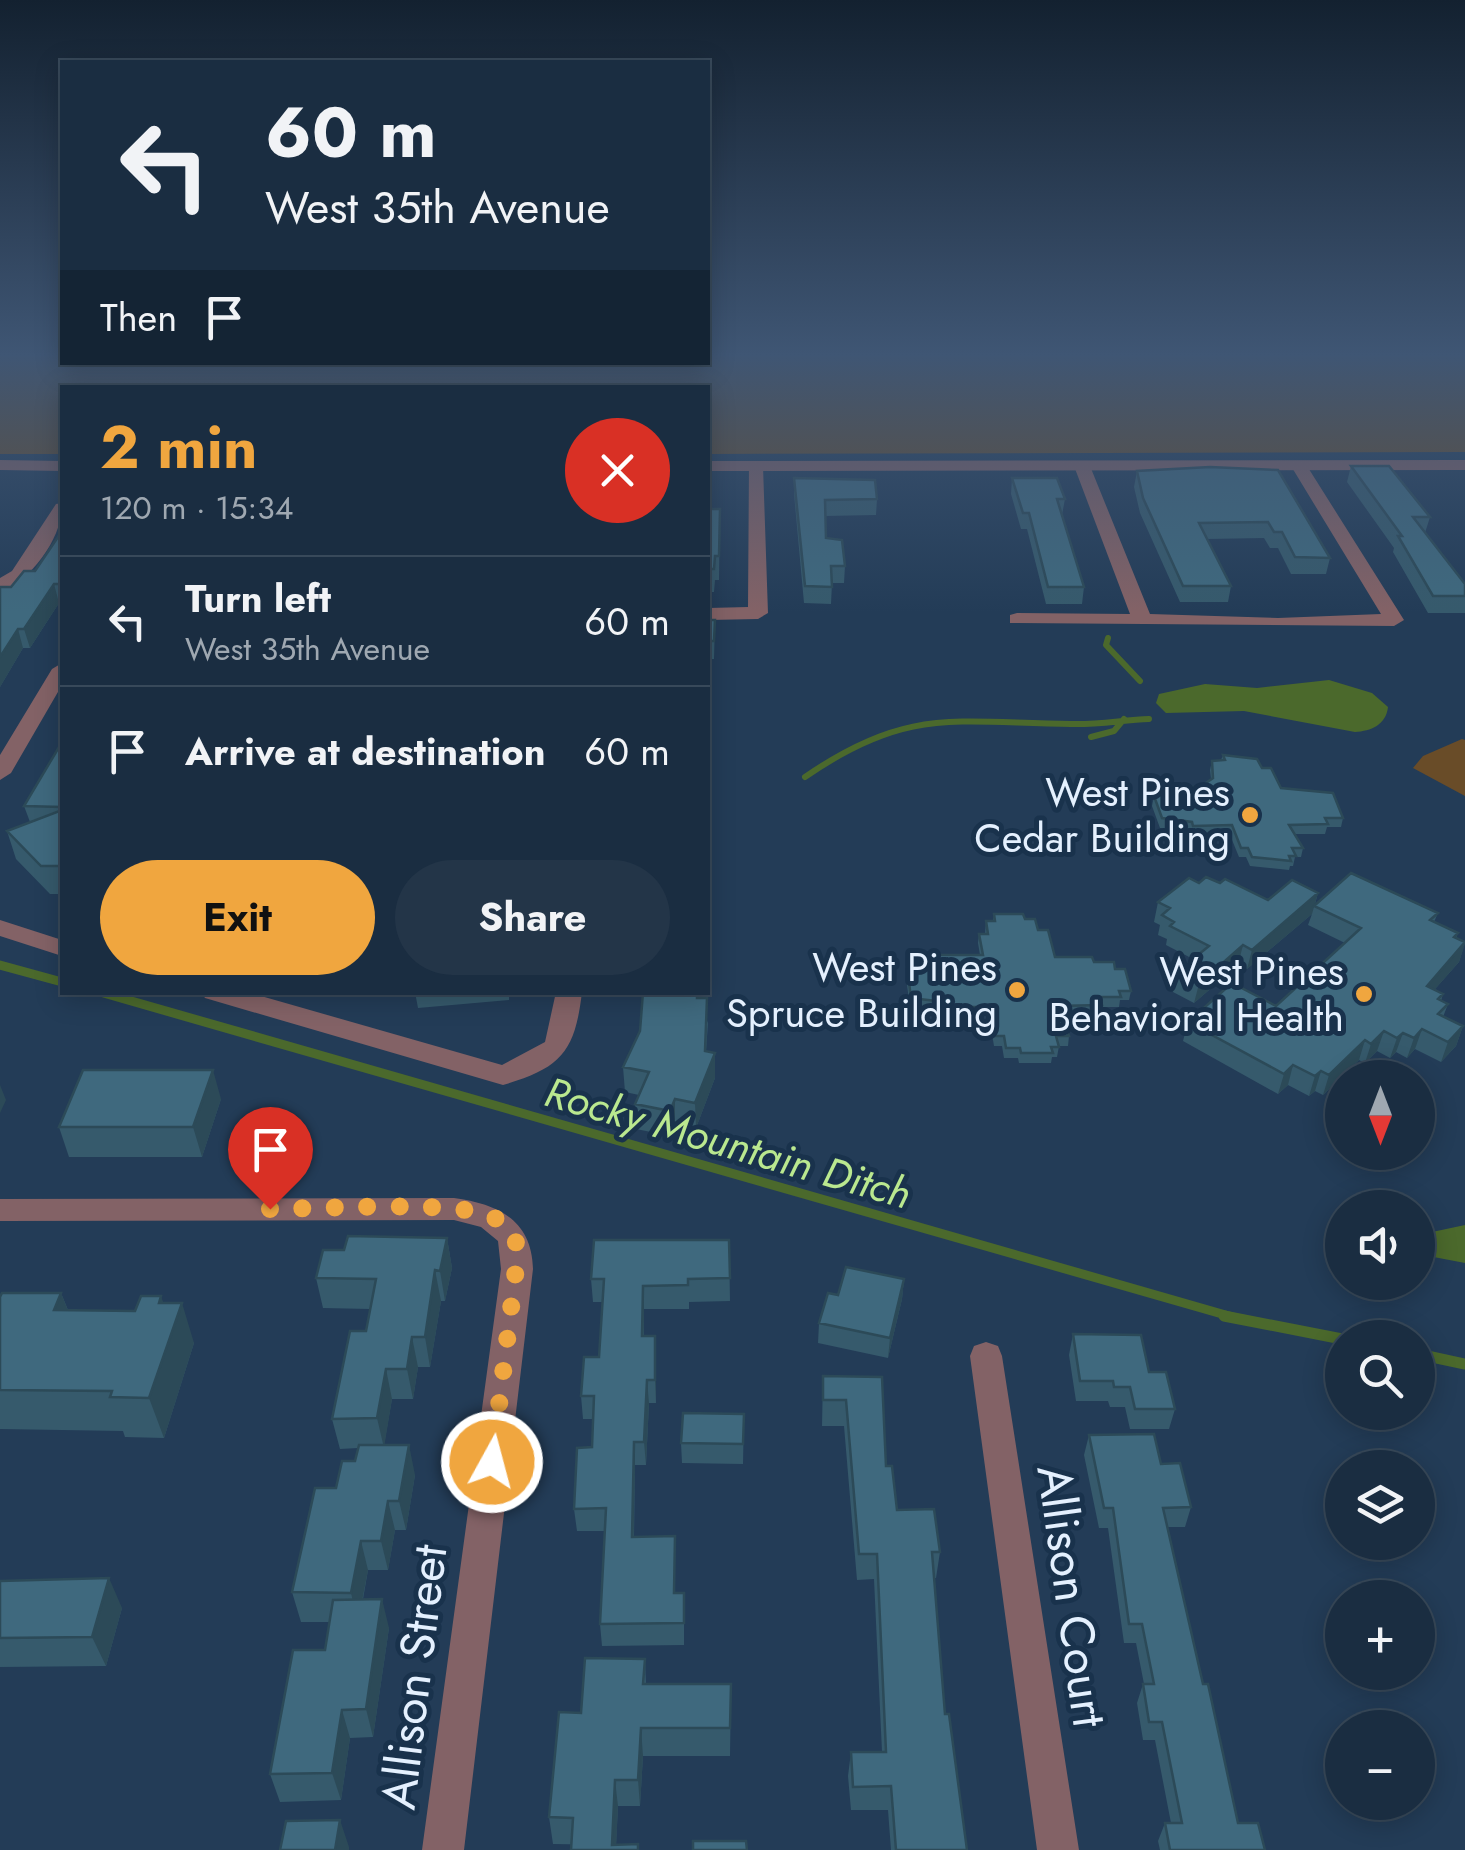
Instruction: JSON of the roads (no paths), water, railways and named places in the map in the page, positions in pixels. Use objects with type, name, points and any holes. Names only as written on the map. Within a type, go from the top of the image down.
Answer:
[{"type":"street","points":[[0,465],[60,466]]},
{"type":"street","points":[[710,466],[1465,466]]},
{"type":"street","points":[[710,614],[758,613],[755,466]]},
{"type":"street","points":[[1082,466],[1142,619]]},
{"type":"street","points":[[1017,619],[1394,620],[1299,466]]},
{"type":"street","points":[[0,585],[20,575],[60,511]]},
{"type":"street","points":[[0,773],[60,672]]},
{"type":"street","points":[[0,928],[60,947]]},
{"type":"street","points":[[225,995],[503,1075],[550,1057],[563,1036],[568,995]]},
{"type":"street","name":"Allison Street","points":[[0,1210],[454,1209],[475,1212],[503,1224],[516,1240],[518,1252],[442,1850]]},
{"type":"street","name":"Allison Court","points":[[986,1356],[1058,1850]]},
{"type":"waterway","points":[[1108,638],[1106,645],[1140,681]]},
{"type":"waterway","points":[[1122,721],[1149,719]]},
{"type":"waterway","points":[[805,777],[841,754],[904,729],[963,722],[1122,721]]},
{"type":"waterway","points":[[1091,737],[1114,731],[1122,721]]},
{"type":"waterway","name":"Rocky Mountain Ditch","points":[[0,965],[60,981]]},
{"type":"waterway","name":"Rocky Mountain Ditch","points":[[110,995],[1236,1318]]},
{"type":"waterway","name":"Rocky Mountain Ditch","points":[[1224,1316],[1325,1336]]},
{"type":"waterway","name":"Rocky Mountain Ditch","points":[[1435,1358],[1465,1364]]},
{"type":"place","name":"West Pines Cedar Building","points":[[1250,815]]},
{"type":"place","name":"West Pines Spruce Building","points":[[1017,990]]},
{"type":"place","name":"West Pines Behavioral Health","points":[[1364,994]]}]
